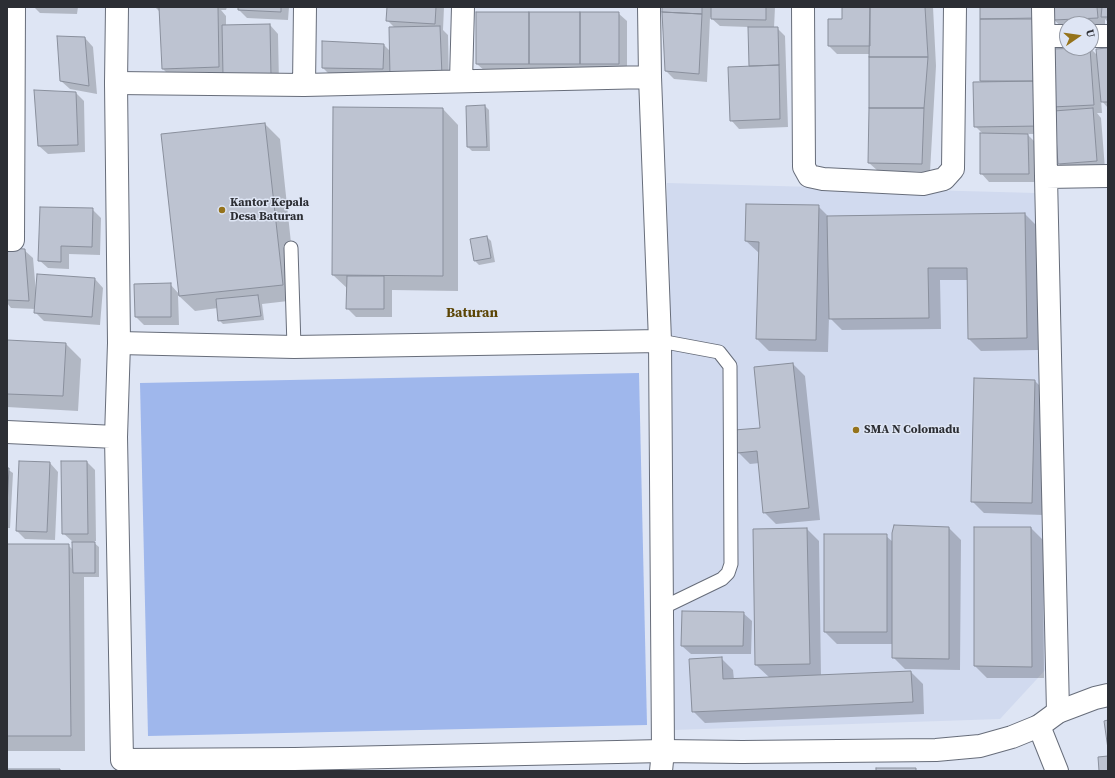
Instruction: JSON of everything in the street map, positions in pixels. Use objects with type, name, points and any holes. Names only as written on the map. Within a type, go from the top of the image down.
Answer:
[{"type":"street","points":[[10,240],[10,100],[14,7]]},
{"type":"street","points":[[117,7],[116,83],[119,343],[116,437],[122,766],[662,761],[742,752],[936,750],[980,746],[1012,737],[1039,726],[1058,712],[1095,698],[1108,695]]},
{"type":"street","points":[[304,85],[305,7]]},
{"type":"street","points":[[461,81],[463,7]]},
{"type":"street","points":[[649,7],[650,77],[660,341],[662,761]]},
{"type":"street","points":[[803,7],[804,167],[810,176],[823,180],[923,184],[944,179],[953,169],[955,7]]},
{"type":"street","points":[[1044,7],[1046,177],[1058,712]]},
{"type":"street","points":[[1044,36],[1059,36]]},
{"type":"street","points":[[116,83],[304,85],[650,77]]},
{"type":"street","points":[[1046,177],[1108,176]]},
{"type":"street","points":[[119,343],[294,347],[660,341]]},
{"type":"street","points":[[7,432],[116,437]]},
{"type":"street","points":[[1039,726],[1057,771]]},
{"type":"lane","points":[[291,248],[294,347]]},
{"type":"lane","points":[[660,341],[718,352],[730,366],[731,564],[728,573],[722,579],[662,608]]},
{"type":"shaded area","name":"SMA N Colomadu","points":[[667,183],[1036,193],[1048,667],[1000,719],[673,730]]},
{"type":"shaded area","points":[[639,373],[647,725],[148,736],[140,383]]},
{"type":"building","points":[[159,7],[218,7],[219,67],[162,69]]},
{"type":"building","points":[[238,7],[281,7],[281,12],[238,10]]},
{"type":"building","points":[[387,7],[436,7],[435,24],[386,21]]},
{"type":"building","points":[[662,7],[702,7],[702,14],[662,12]]},
{"type":"building","points":[[711,7],[766,7],[766,20],[711,19]]},
{"type":"building","points":[[842,7],[870,7],[870,46],[828,46],[828,19],[842,19]]},
{"type":"building","points":[[870,7],[925,7],[928,57],[869,57]]},
{"type":"building","points":[[980,7],[1034,7],[1034,19],[980,19]]},
{"type":"building","points":[[1053,7],[1097,7],[1098,16],[1059,16],[1059,20],[1053,20]]},
{"type":"building","points":[[1102,7],[1108,7],[1108,17],[1101,17]]},
{"type":"building","points":[[476,12],[529,12],[529,64],[476,64]]},
{"type":"building","points":[[529,12],[580,12],[580,64],[529,64]]},
{"type":"building","points":[[580,12],[619,12],[619,64],[580,64]]},
{"type":"building","points":[[662,12],[702,14],[699,74],[665,71]]},
{"type":"building","points":[[1039,18],[1040,81],[980,81],[980,19]]},
{"type":"building","points":[[270,24],[271,76],[223,76],[222,25]]},
{"type":"building","points":[[440,26],[442,76],[390,77],[389,27]]},
{"type":"building","points":[[748,27],[778,27],[779,65],[749,66]]},
{"type":"building","points":[[57,36],[85,37],[89,86],[60,81]]},
{"type":"building","points":[[322,41],[384,44],[383,69],[322,68]]},
{"type":"building","points":[[1108,48],[1108,102],[1101,102],[1097,56],[1099,56],[1099,49]]},
{"type":"building","points":[[1048,49],[1059,49],[1059,56],[1091,56],[1094,105],[1052,107]]},
{"type":"building","points":[[869,57],[928,57],[924,108],[869,108]]},
{"type":"building","points":[[779,65],[780,119],[730,121],[728,67]]},
{"type":"building","points":[[1040,81],[1040,126],[974,127],[973,82]]},
{"type":"building","points":[[34,90],[76,92],[78,145],[38,146]]},
{"type":"building","points":[[485,105],[487,147],[467,147],[466,106]]},
{"type":"building","points":[[333,107],[443,108],[443,276],[332,275]]},
{"type":"building","points":[[869,108],[924,108],[922,164],[868,163]]},
{"type":"building","points":[[1093,108],[1097,161],[1058,164],[1054,111]]},
{"type":"building","name":"Kantor Kepala Desa Baturan","points":[[265,123],[283,285],[179,296],[161,134]]},
{"type":"building","points":[[980,133],[1028,134],[1029,174],[980,174]]},
{"type":"building","points":[[746,204],[819,205],[816,340],[756,339],[759,242],[745,241]]},
{"type":"building","points":[[40,207],[93,208],[92,247],[61,246],[61,262],[38,261]]},
{"type":"building","points":[[1025,213],[1027,338],[968,339],[967,268],[928,268],[929,318],[829,319],[827,216]]},
{"type":"building","points":[[487,236],[491,258],[474,261],[470,239]]},
{"type":"building","points":[[7,248],[25,249],[29,301],[7,300]]},
{"type":"building","points":[[37,274],[95,278],[92,317],[34,313]]},
{"type":"building","points":[[347,276],[384,276],[384,309],[346,309]]},
{"type":"building","points":[[171,283],[171,317],[135,317],[134,284]]},
{"type":"building","points":[[258,295],[261,316],[218,321],[216,299]]},
{"type":"building","points":[[7,340],[66,343],[63,396],[7,394]]},
{"type":"building","points":[[793,363],[809,508],[763,513],[757,451],[737,453],[734,430],[760,428],[754,367]]},
{"type":"building","points":[[974,378],[1035,380],[1032,503],[971,502]]},
{"type":"building","points":[[19,461],[50,462],[47,532],[16,531]]},
{"type":"building","points":[[61,461],[87,461],[88,534],[62,534]]},
{"type":"building","points":[[7,468],[9,468],[7,507]]},
{"type":"building","points":[[894,525],[949,527],[949,659],[892,658],[892,533]]},
{"type":"building","points":[[974,527],[1031,527],[1032,667],[974,666]]},
{"type":"building","points":[[807,528],[810,664],[755,665],[753,529]]},
{"type":"building","points":[[824,534],[887,534],[887,632],[824,632]]},
{"type":"building","points":[[72,542],[95,542],[95,573],[73,573]]},
{"type":"building","points":[[7,544],[69,544],[71,736],[7,736]]},
{"type":"building","points":[[682,611],[744,612],[743,646],[681,646]]},
{"type":"building","points":[[722,657],[723,679],[911,671],[913,702],[692,712],[689,659]]},
{"type":"building","points":[[1108,720],[1108,749],[1104,721]]},
{"type":"building","points":[[1108,756],[1108,771],[1099,771],[1098,757]]},
{"type":"building","points":[[876,768],[916,768],[916,771],[876,771]]},
{"type":"building","points":[[7,769],[60,769],[60,771],[7,771]]},
{"type":"place","name":"Kantor Kepala Desa Baturan","points":[[222,210]]},
{"type":"place","name":"SMA N Colomadu","points":[[856,430]]},
{"type":"district","name":"Baturan","points":[[472,313]]}]
